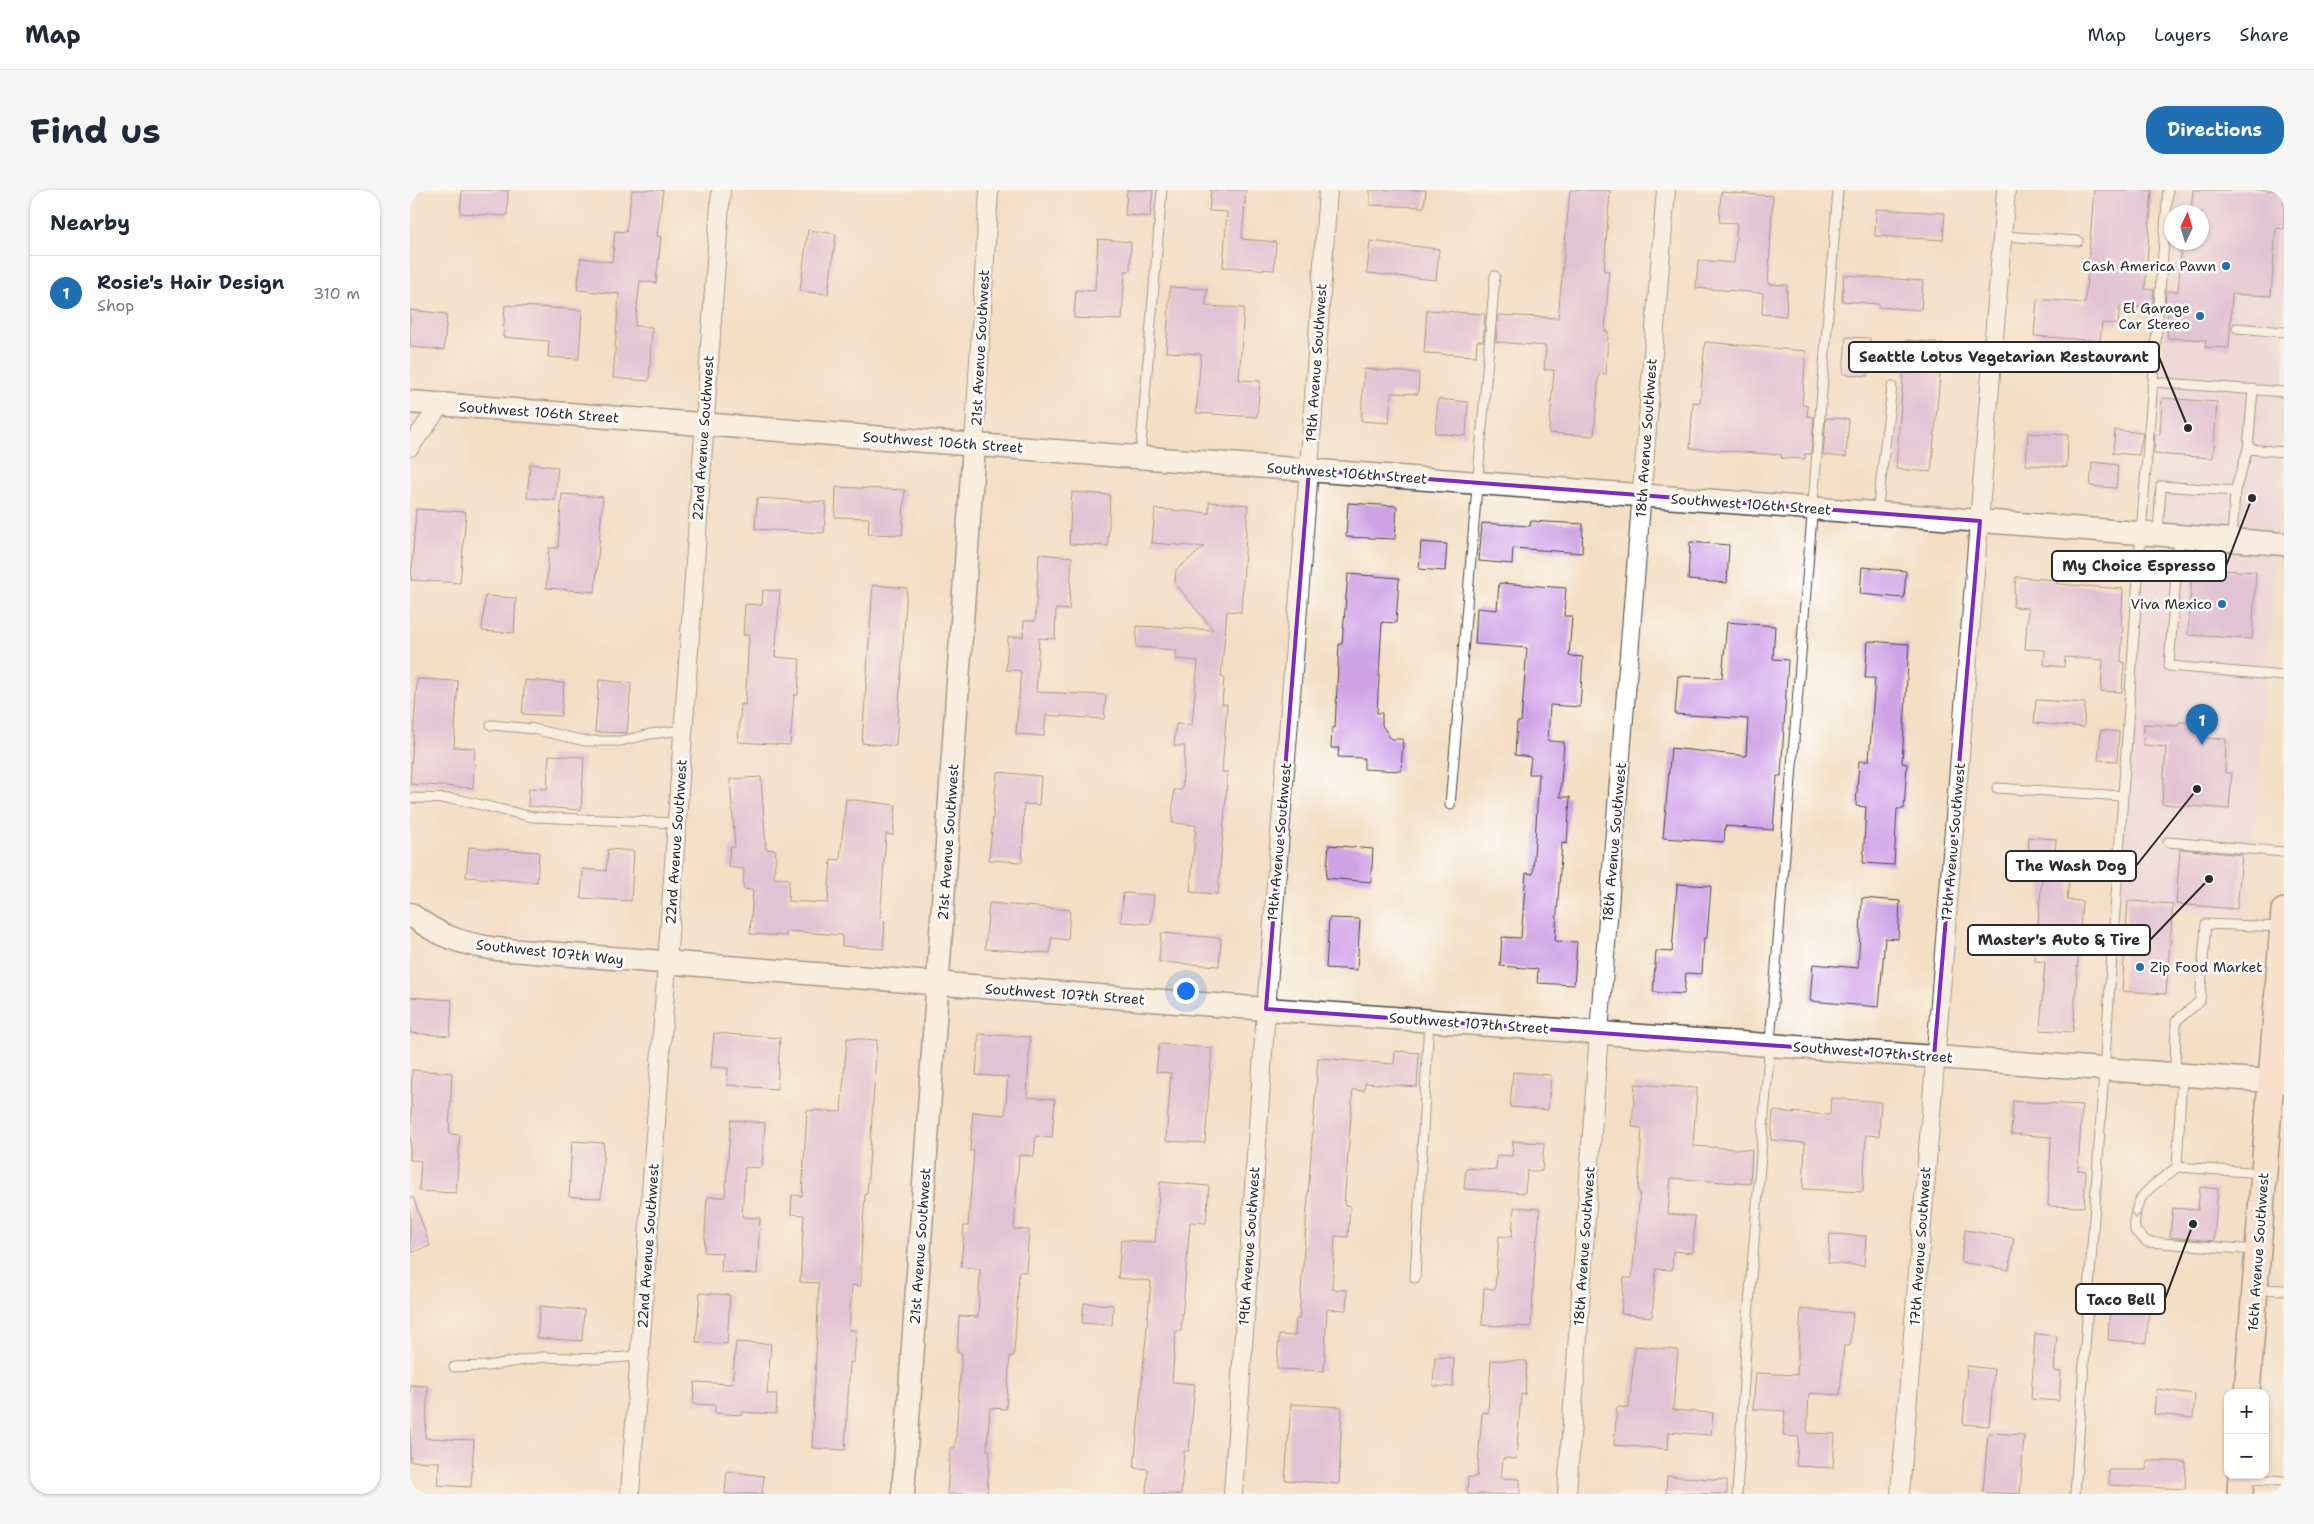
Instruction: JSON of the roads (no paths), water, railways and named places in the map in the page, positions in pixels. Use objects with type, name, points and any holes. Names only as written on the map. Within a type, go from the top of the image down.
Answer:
[{"type":"main road","name":"16th Avenue Southwest","points":[[2247,1389],[2264,1173],[2278,1082],[2283,919]]},
{"type":"street","name":"22nd Avenue Southwest","points":[[630,1494],[721,190]]},
{"type":"street","name":"21st Avenue Southwest","points":[[902,1494],[974,445],[989,190]]},
{"type":"street","name":"19th Avenue Southwest","points":[[1232,1494],[1266,1009],[1328,190]]},
{"type":"street","name":"18th Avenue Southwest","points":[[1567,1494],[1598,1032],[1666,190]]},
{"type":"street","name":"17th Avenue Southwest","points":[[1900,1494],[1934,1056],[1980,521],[2006,190]]},
{"type":"street","name":"Southwest 106th Street","points":[[410,402],[2284,544]]},
{"type":"street","points":[[410,447],[441,404]]},
{"type":"street","name":"Southwest 107th Way","points":[[410,914],[424,925],[460,943],[496,949],[668,964]]},
{"type":"street","name":"Southwest 107th Street","points":[[668,964],[2278,1082]]},
{"type":"lane","points":[[1140,457],[1162,190]]},
{"type":"lane","points":[[1736,1494],[1838,190]]},
{"type":"lane","points":[[2168,190],[2153,382],[2160,535],[2169,666],[2284,676]]},
{"type":"lane","points":[[2002,236],[2078,241]]},
{"type":"lane","points":[[1450,805],[1494,276]]},
{"type":"lane","points":[[2237,328],[2284,332]]},
{"type":"lane","points":[[2153,382],[2284,392]]},
{"type":"lane","points":[[1877,513],[1892,387]]},
{"type":"lane","points":[[2232,540],[2235,490],[2248,449],[2254,389]]},
{"type":"lane","points":[[2248,449],[2284,452]]},
{"type":"lane","points":[[2075,1494],[2123,796],[2160,535],[2161,486],[2235,490]]},
{"type":"lane","points":[[491,724],[534,729],[585,742],[621,741],[650,734],[683,730]]},
{"type":"lane","points":[[1997,788],[2123,796]]},
{"type":"lane","points":[[410,798],[456,799],[532,817],[677,823]]},
{"type":"lane","points":[[2168,842],[2284,852]]},
{"type":"lane","points":[[2177,1168],[2179,1074],[2176,1021],[2200,1001],[2206,924],[2283,919]]},
{"type":"lane","points":[[1415,1278],[1429,1020]]},
{"type":"lane","points":[[2258,1250],[2147,1242],[2135,1232],[2134,1215],[2140,1197],[2177,1168],[2264,1173]]},
{"type":"lane","points":[[2255,1288],[2284,1290]]},
{"type":"lane","points":[[454,1367],[487,1366],[543,1357],[598,1359],[640,1356]]},
{"type":"lane","points":[[2241,1483],[2284,1481]]},
{"type":"place","name":"Cash America Pawn","points":[[2226,266]]},
{"type":"place","name":"El Garage Car Stereo","points":[[2200,316]]},
{"type":"place","name":"Seattle Lotus Vegetarian Restaurant","points":[[2188,428]]},
{"type":"place","name":"My Choice Espresso","points":[[2252,498]]},
{"type":"place","name":"Viva Mexico","points":[[2222,604]]},
{"type":"place","name":"Rosie's Hair Design","points":[[2202,745]]},
{"type":"place","name":"The Wash Dog","points":[[2197,789]]},
{"type":"place","name":"Master's Auto & Tire","points":[[2209,879]]},
{"type":"place","name":"Zip Food Market","points":[[2140,967]]},
{"type":"place","name":"Taco Bell","points":[[2193,1224]]}]
